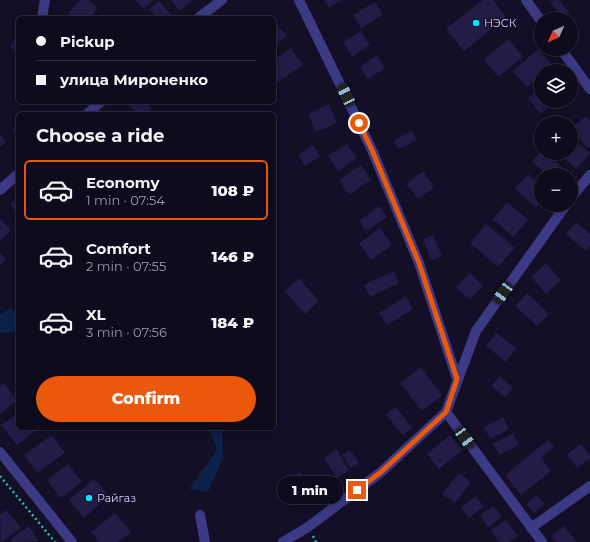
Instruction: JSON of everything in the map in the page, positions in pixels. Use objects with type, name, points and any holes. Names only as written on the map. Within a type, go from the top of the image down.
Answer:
[{"type":"street","points":[[42,16],[45,0]]},
{"type":"street","points":[[201,16],[222,0]]},
{"type":"street","points":[[299,0],[372,150],[419,263],[457,379]]},
{"type":"street","points":[[526,0],[535,12]]},
{"type":"street","points":[[566,56],[590,89]]},
{"type":"street","points":[[89,112],[99,104]]},
{"type":"street","points":[[578,190],[590,175]]},
{"type":"street","points":[[0,190],[16,176]]},
{"type":"street","points":[[283,542],[308,527],[381,472],[446,412],[476,330],[561,212]]},
{"type":"street","points":[[446,412],[542,542]]},
{"type":"street","points":[[0,452],[72,542]]},
{"type":"street","points":[[531,528],[590,486]]},
{"type":"street","points":[[200,515],[205,542]]},
{"type":"path","points":[[0,476],[54,542]]},
{"type":"water","points":[[9,309],[16,312],[16,332],[0,333],[0,315]]},
{"type":"water","points":[[210,430],[222,430],[223,458],[208,492],[189,489],[217,450]]},
{"type":"building","points":[[80,0],[89,0],[98,8],[91,16],[67,16]]},
{"type":"building","points":[[135,0],[154,0],[143,9]]},
{"type":"building","points":[[171,0],[193,0],[180,11]]},
{"type":"building","points":[[324,0],[342,0],[329,8]]},
{"type":"building","name":"НЭСК","points":[[483,0],[493,0],[506,17],[464,51],[446,29]]},
{"type":"building","points":[[559,0],[569,12],[558,12],[549,1]]},
{"type":"building","points":[[159,1],[172,15],[155,16],[149,9]]},
{"type":"building","points":[[375,2],[383,15],[361,28],[353,15]]},
{"type":"building","points":[[278,26],[287,35],[276,46],[276,28]]},
{"type":"building","points":[[361,31],[370,45],[352,57],[343,42]]},
{"type":"building","points":[[16,39],[16,52],[10,46]]},
{"type":"building","points":[[509,39],[523,57],[498,77],[484,59]]},
{"type":"building","points":[[291,48],[303,65],[276,83],[276,59]]},
{"type":"building","points":[[534,53],[534,56],[544,56],[551,64],[534,64],[534,80],[527,87],[513,71]]},
{"type":"building","points":[[377,55],[385,68],[368,79],[360,67]]},
{"type":"building","points":[[534,93],[534,106],[528,98]]},
{"type":"building","points":[[128,104],[147,104],[152,109],[150,112],[136,112]]},
{"type":"building","points":[[329,104],[337,123],[316,132],[308,114]]},
{"type":"building","points":[[536,108],[547,108],[540,114]]},
{"type":"building","points":[[586,116],[590,121],[590,146],[587,148],[578,137],[578,122]]},
{"type":"building","points":[[16,127],[16,135],[12,130]]},
{"type":"building","points":[[412,131],[417,140],[398,149],[394,140]]},
{"type":"building","points":[[0,135],[6,142],[0,147]]},
{"type":"building","points":[[578,143],[590,153],[577,168],[566,160],[578,160]]},
{"type":"building","points":[[347,144],[357,158],[338,171],[328,156]]},
{"type":"building","points":[[313,145],[320,156],[305,166],[298,155]]},
{"type":"building","points":[[534,159],[554,160],[563,168],[540,168],[532,161]]},
{"type":"building","points":[[361,165],[371,180],[349,195],[339,180]]},
{"type":"building","points":[[423,171],[434,187],[418,199],[406,184]]},
{"type":"building","points":[[528,174],[534,180],[534,206],[515,188]]},
{"type":"building","points":[[16,200],[16,212],[10,204]]},
{"type":"building","points":[[507,202],[528,220],[513,237],[493,219]]},
{"type":"building","points":[[379,206],[387,217],[366,231],[359,221]]},
{"type":"building","points":[[0,219],[11,230],[0,241]]},
{"type":"building","points":[[576,222],[590,234],[590,246],[586,251],[566,234]]},
{"type":"building","points":[[486,224],[515,248],[498,267],[470,243]]},
{"type":"building","points":[[380,228],[392,245],[371,260],[359,243]]},
{"type":"building","points":[[433,235],[442,256],[431,260],[423,239]]},
{"type":"building","points":[[0,253],[6,259],[0,266]]},
{"type":"building","points":[[546,263],[561,280],[546,294],[531,277]]},
{"type":"building","points":[[394,271],[399,283],[370,297],[364,285]]},
{"type":"building","points":[[470,273],[483,286],[470,300],[456,287]]},
{"type":"building","points":[[299,278],[319,301],[305,314],[285,291]]},
{"type":"building","points":[[527,293],[549,314],[537,326],[515,306]]},
{"type":"building","points":[[406,296],[413,309],[387,325],[379,313]]},
{"type":"building","points":[[496,333],[516,348],[506,362],[486,346]]},
{"type":"building","points":[[421,367],[442,395],[422,411],[400,383]]},
{"type":"building","points":[[500,376],[513,388],[505,397],[491,386]]},
{"type":"building","points":[[4,383],[16,401],[0,414],[0,386]]},
{"type":"building","points":[[396,407],[412,428],[402,435],[386,414]]},
{"type":"building","points":[[16,414],[16,430],[37,430],[17,445],[1,425]]},
{"type":"building","points":[[503,417],[509,429],[490,439],[484,427]]},
{"type":"building","points":[[513,433],[519,445],[499,455],[493,444]]},
{"type":"building","points":[[52,435],[65,453],[37,473],[24,455]]},
{"type":"building","points":[[450,435],[462,450],[439,469],[427,454]]},
{"type":"building","points":[[548,440],[554,447],[541,458],[551,471],[521,495],[505,475]]},
{"type":"building","points":[[581,444],[590,456],[590,459],[577,468],[567,454]]},
{"type":"building","points":[[336,449],[349,470],[337,478],[324,458]]},
{"type":"building","points":[[350,450],[359,463],[351,468],[342,455]]},
{"type":"building","points":[[68,464],[82,482],[61,498],[47,480]]},
{"type":"building","points":[[300,471],[315,491],[294,506],[280,487]]},
{"type":"building","points":[[459,473],[471,482],[455,503],[442,494]]},
{"type":"building","points":[[324,477],[334,493],[324,500],[313,483]]},
{"type":"building","name":"Райгаз","points":[[94,479],[109,496],[84,518],[69,500]]},
{"type":"building","points":[[537,495],[545,504],[534,513],[526,504]]},
{"type":"building","points":[[475,496],[484,506],[469,518],[461,508]]},
{"type":"building","points":[[494,506],[502,517],[488,527],[480,515]]},
{"type":"building","points":[[6,510],[21,528],[1,542],[0,515]]},
{"type":"building","points":[[115,513],[131,532],[118,542],[99,542],[91,532]]},
{"type":"building","points":[[506,520],[518,536],[509,542],[499,542],[491,530]]},
{"type":"building","points":[[29,526],[39,541],[13,542],[11,539]]},
{"type":"building","points":[[564,526],[577,542],[556,542],[551,536]]},
{"type":"place","name":"НЭСК","points":[[476,23]]},
{"type":"place","name":"Райгаз","points":[[89,498]]},
{"type":"route","points":[[357,490],[381,472],[446,412],[457,379],[419,263],[372,150],[359,123]]}]
